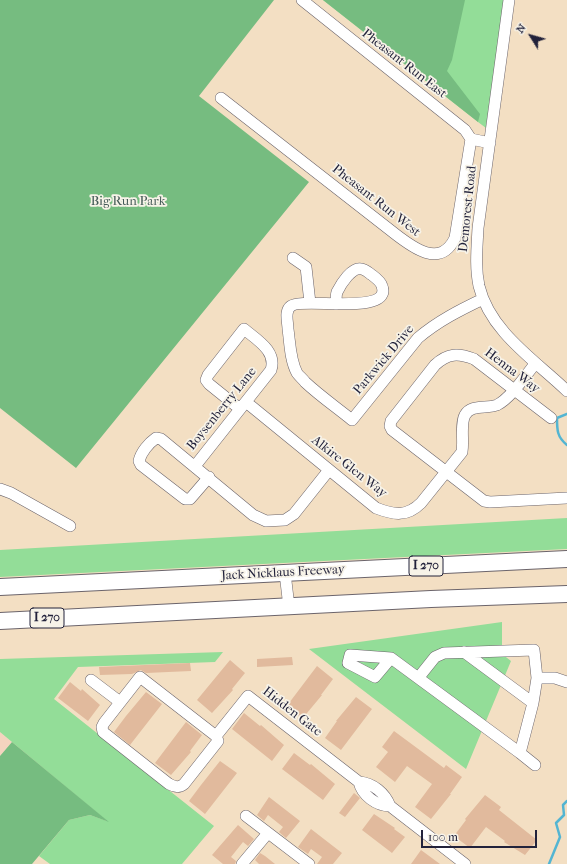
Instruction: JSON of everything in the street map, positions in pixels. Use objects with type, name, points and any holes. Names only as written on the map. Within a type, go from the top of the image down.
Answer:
[{"type":"highway","name":"Jack Nicklaus Freeway","points":[[0,587],[567,559]]},
{"type":"highway","name":"I 270","points":[[0,621],[567,594]]},
{"type":"street","name":"Pheasant Run East","points":[[302,0],[465,130],[471,139]]},
{"type":"street","name":"Demorest Road","points":[[509,0],[478,228],[476,257],[480,288],[489,311],[505,333],[535,364],[566,390]]},
{"type":"street","name":"Pheasant Run West","points":[[221,98],[413,248],[424,253],[436,254],[442,252],[451,246],[455,238],[471,139]]},
{"type":"street","points":[[471,139],[490,143]]},
{"type":"street","points":[[293,258],[306,267],[310,303],[336,304]]},
{"type":"street","name":"Parkwick Drive","points":[[310,303],[292,305],[289,308],[287,315],[290,353],[297,374],[312,389],[352,420],[418,338],[446,317],[483,298]]},
{"type":"street","name":"Alkire Glen Way","points":[[271,370],[273,365],[272,356],[268,349],[244,329],[208,375],[206,380],[209,384],[243,406],[329,470],[376,508],[398,514],[415,509],[462,452],[464,415],[472,409],[497,404],[504,400],[535,364]]},
{"type":"street","name":"Henna Way","points":[[446,472],[392,430],[390,426],[391,421],[443,357],[459,355],[474,359],[551,418]]},
{"type":"street","name":"Boysenberry Lane","points":[[195,466],[271,370]]},
{"type":"street","points":[[209,477],[190,499],[185,499],[141,465],[139,461],[140,456],[152,441],[156,438],[162,439],[209,477],[253,514],[266,521],[285,520],[294,514],[329,470]]},
{"type":"street","points":[[446,472],[484,501],[490,502],[567,498]]},
{"type":"street","points":[[0,489],[70,526]]},
{"type":"street","points":[[286,573],[289,607]]},
{"type":"street","points":[[419,677],[435,657],[444,653],[534,650],[537,678],[533,703],[520,753]]},
{"type":"street","points":[[464,652],[533,703]]},
{"type":"street","points":[[392,658],[535,765]]},
{"type":"street","points":[[140,677],[216,736],[218,741],[184,784],[181,786],[173,786],[103,732],[102,726],[120,702],[140,677]]},
{"type":"street","points":[[537,678],[554,678],[567,682]]},
{"type":"street","points":[[91,680],[120,702]]},
{"type":"street","name":"Hidden Gate","points":[[216,736],[248,696],[359,782],[367,783],[378,789],[386,798],[390,806],[465,864]]},
{"type":"street","points":[[246,816],[309,864]]},
{"type":"street","points":[[242,864],[268,833]]},
{"type":"shaded area","points":[[0,732],[12,742],[0,756]]},
{"type":"green space","name":"Big Run Park","points":[[0,0],[274,0],[199,96],[309,182],[76,468],[0,408]]},
{"type":"green space","points":[[323,0],[504,0],[486,128],[478,122]]},
{"type":"green space","points":[[323,0],[465,0],[452,60],[447,71],[480,114],[478,122]]},
{"type":"green space","points":[[567,518],[567,549],[0,577],[0,550]]},
{"type":"green space","points":[[502,622],[502,654],[511,661],[466,769],[309,649]]},
{"type":"green space","points":[[223,652],[215,662],[78,667],[54,699],[214,826],[182,864],[50,864],[39,856],[69,820],[90,815],[107,821],[0,732],[0,659]]},
{"type":"green space","points":[[12,742],[109,822],[90,815],[69,820],[32,864],[0,864],[0,756]]},
{"type":"building","points":[[292,657],[293,665],[257,667],[257,659]]},
{"type":"building","points":[[230,660],[245,673],[232,689],[233,690],[212,713],[197,700]]},
{"type":"building","points":[[190,663],[191,671],[146,673],[141,670],[132,674],[100,675],[99,667]]},
{"type":"building","points":[[317,666],[333,679],[302,719],[286,707]]},
{"type":"building","points":[[70,682],[81,691],[82,689],[100,705],[88,721],[58,698]]},
{"type":"building","points":[[146,692],[162,704],[130,745],[114,732]]},
{"type":"building","points":[[356,697],[372,709],[341,750],[325,738],[336,721]]},
{"type":"building","points":[[244,713],[260,726],[261,725],[284,745],[272,761],[232,729]]},
{"type":"building","points":[[186,722],[202,735],[190,751],[191,752],[171,775],[155,763]]},
{"type":"building","points":[[394,731],[444,768],[446,765],[462,777],[451,794],[431,819],[415,807],[432,784],[407,766],[395,782],[376,767],[388,752],[382,747]]},
{"type":"building","points":[[294,753],[310,765],[311,764],[335,784],[323,800],[282,769]]},
{"type":"building","points":[[220,761],[237,773],[205,814],[189,801]]},
{"type":"building","points":[[354,793],[360,798],[345,817],[339,813]]},
{"type":"building","points":[[485,795],[501,807],[499,810],[537,840],[525,855],[504,842],[505,841],[486,827],[470,848],[454,836],[466,820],[465,819]]},
{"type":"building","points":[[269,797],[300,821],[286,838],[279,832],[283,827],[268,815],[264,821],[257,815]]},
{"type":"building","points":[[374,814],[395,828],[394,829],[405,837],[392,853],[362,830]]},
{"type":"building","points":[[238,825],[254,839],[248,846],[243,842],[231,857],[236,861],[235,864],[223,864],[212,855]]},
{"type":"building","points":[[311,829],[342,853],[333,864],[317,864],[322,857],[311,849],[308,854],[298,847]]},
{"type":"building","points":[[421,850],[440,864],[411,864]]},
{"type":"building","points":[[260,853],[275,864],[259,864],[255,860]]},
{"type":"waterway","points":[[567,414],[557,418],[558,433],[567,445]]},
{"type":"waterway","points":[[549,864],[560,837],[556,823],[564,815],[563,805],[567,801]]}]
